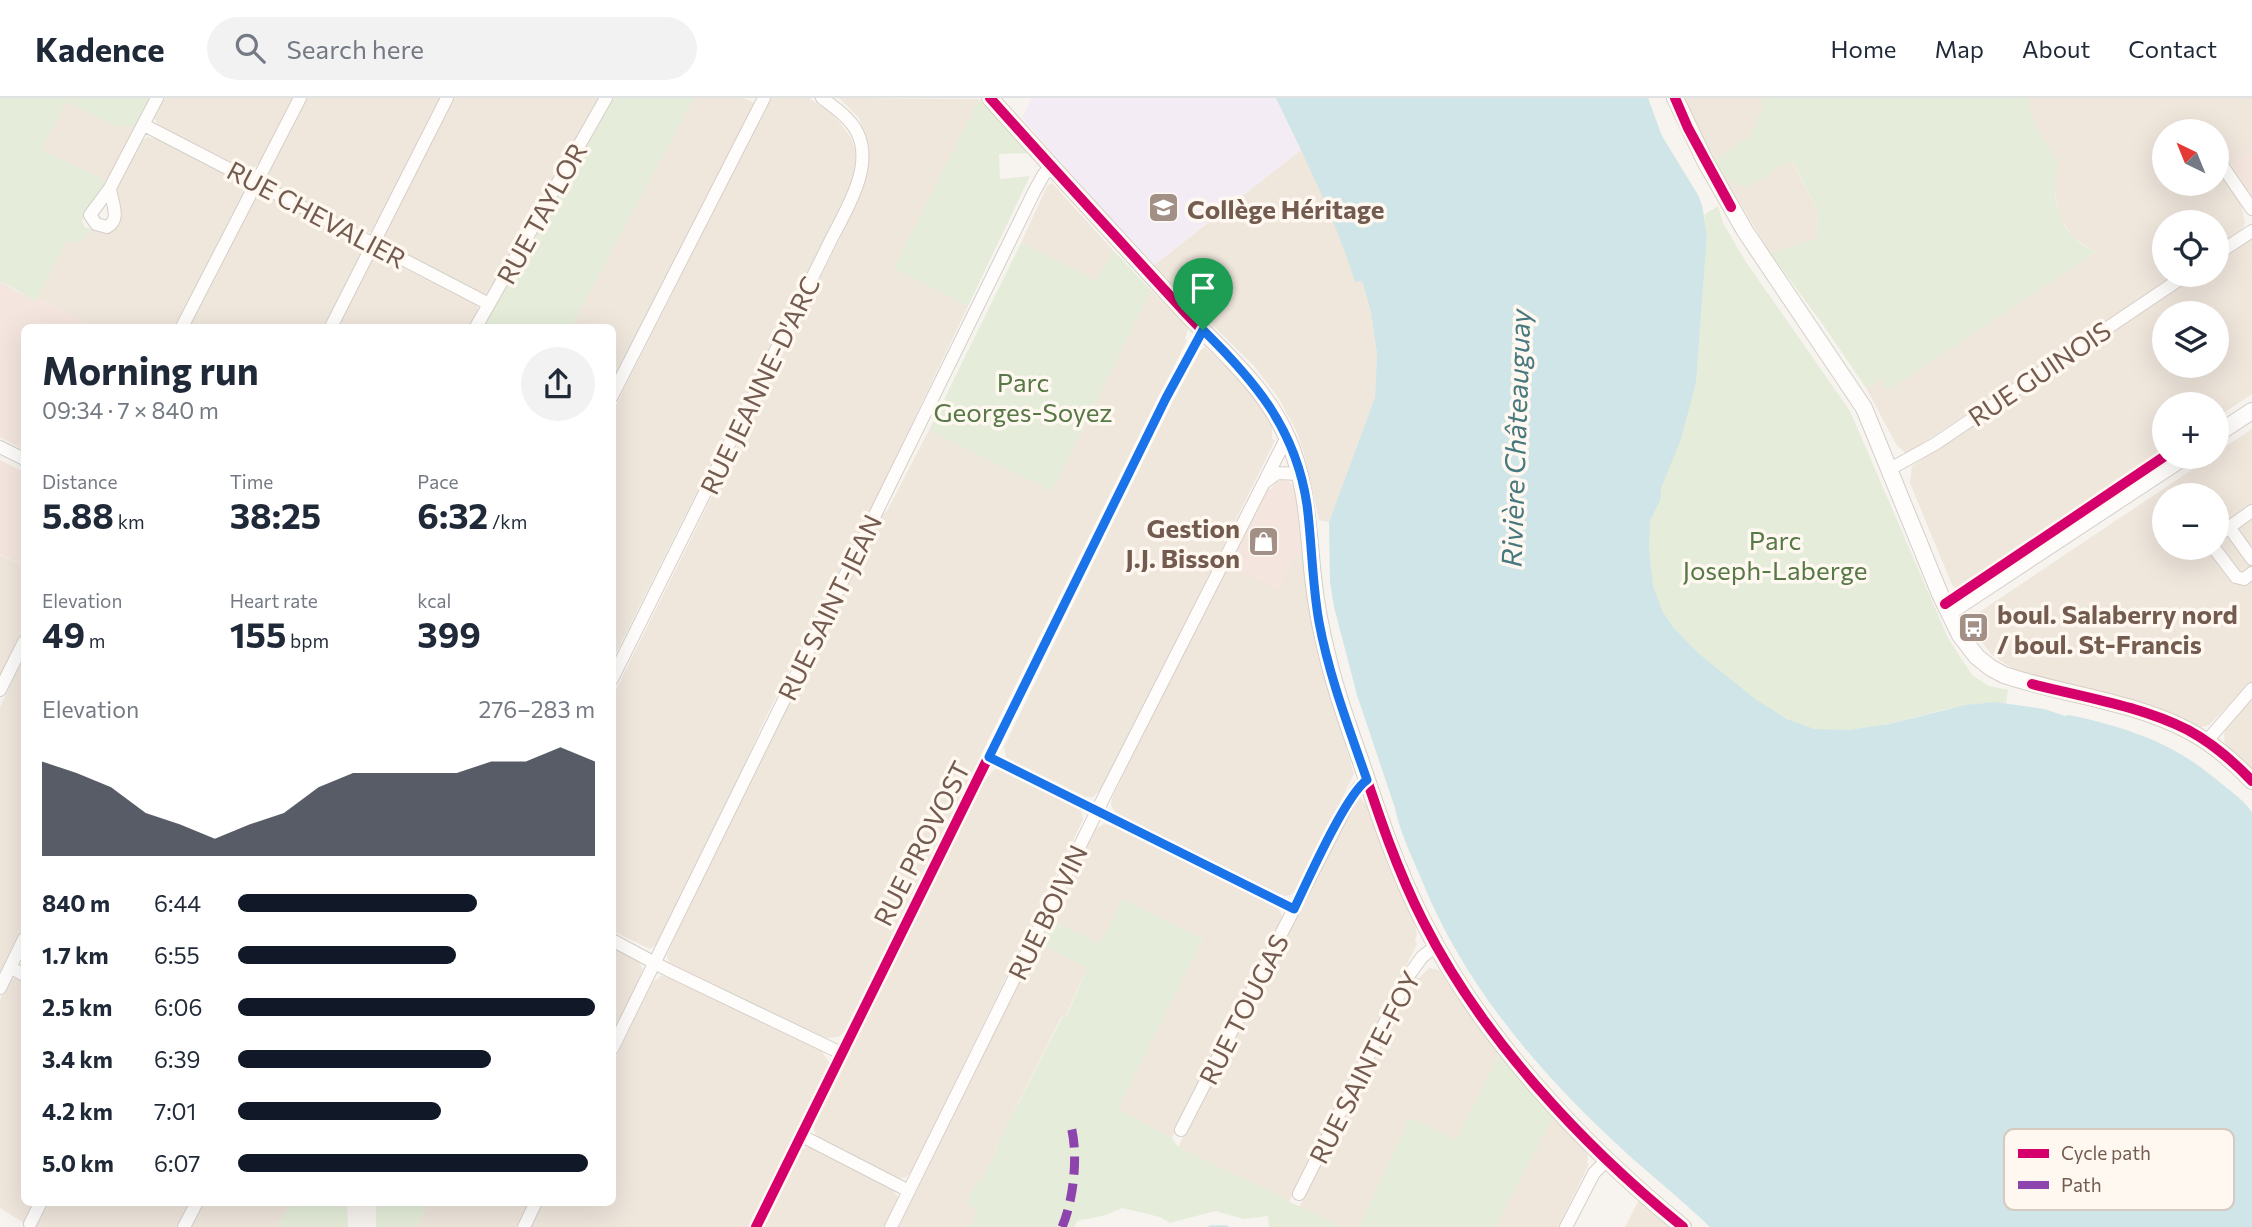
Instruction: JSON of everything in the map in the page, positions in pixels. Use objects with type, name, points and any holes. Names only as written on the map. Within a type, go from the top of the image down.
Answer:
[{"type":"street","points":[[110,188],[157,98]]},
{"type":"street","points":[[184,324],[300,98]]},
{"type":"street","points":[[333,324],[447,98]]},
{"type":"street","name":"RUE TAYLOR","points":[[478,324],[606,98]]},
{"type":"street","points":[[616,388],[764,98]]},
{"type":"street","name":"RUE JEANNE-D'ARC","points":[[616,670],[826,250],[859,178],[862,152],[856,129],[822,98]]},
{"type":"street","points":[[990,98],[1051,167],[1253,382],[1272,409],[1287,437],[1300,474],[1307,505],[1320,624],[1335,687],[1399,870],[1436,946],[1470,1002],[1507,1051],[1608,1159],[1683,1227]]},
{"type":"street","points":[[1675,98],[1692,135],[1745,231],[1860,401],[1949,612],[1972,652],[1997,672],[2182,727],[2206,742],[2252,781]]},
{"type":"street","name":"RUE CHEVALIER","points":[[144,125],[489,304]]},
{"type":"street","name":"RUE SAINT-JEAN","points":[[616,1041],[1034,192],[1051,167]]},
{"type":"street","points":[[2230,177],[2252,209]]},
{"type":"street","points":[[2229,246],[2252,231]]},
{"type":"street","name":"RUE GUINOIS","points":[[1890,469],[1914,457],[2168,287]]},
{"type":"street","name":"RUE PROVOST","points":[[756,1227],[1166,398],[1203,330]]},
{"type":"street","points":[[2229,426],[2252,411]]},
{"type":"street","name":"RUE BOIVIN","points":[[891,1227],[1097,810],[1287,437]]},
{"type":"street","points":[[0,447],[21,458]]},
{"type":"street","points":[[1949,612],[2165,469]]},
{"type":"street","points":[[1261,485],[1277,472],[1300,474]]},
{"type":"street","points":[[2252,511],[2229,527],[2252,559]]},
{"type":"street","points":[[2224,560],[2238,578],[2244,579],[2252,573]]},
{"type":"street","points":[[0,690],[21,648]]},
{"type":"street","points":[[2206,742],[2252,689]]},
{"type":"street","points":[[989,757],[1294,909]]},
{"type":"street","name":"RUE TOUGAS","points":[[1181,1130],[1347,804],[1367,780]]},
{"type":"street","points":[[616,942],[841,1053]]},
{"type":"street","points":[[0,988],[21,945]]},
{"type":"street","name":"RUE SAINTE-FOY","points":[[1299,1194],[1409,975],[1422,957],[1436,946]]},
{"type":"street","points":[[10,967],[21,973]]},
{"type":"street","points":[[802,1136],[909,1191]]},
{"type":"street","points":[[1566,1227],[1594,1173],[1608,1159]]},
{"type":"street","points":[[30,1224],[39,1206]]},
{"type":"street","points":[[184,1227],[195,1206]]},
{"type":"street","points":[[524,1227],[534,1206]]},
{"type":"shaded area","points":[[165,98],[293,98],[260,163],[249,171],[242,170],[160,128],[154,118]]},
{"type":"shaded area","points":[[307,98],[441,98],[371,232],[365,233],[273,187],[270,183],[269,173]]},
{"type":"shaded area","points":[[452,98],[600,98],[491,291],[484,295],[387,246],[384,241],[384,236]]},
{"type":"shaded area","points":[[694,98],[744,98],[755,103],[616,378],[616,324],[573,324]]},
{"type":"shaded area","points":[[771,98],[809,98],[831,114],[851,138],[857,155],[855,171],[848,191],[616,653],[616,405]]},
{"type":"shaded area","points":[[839,98],[979,99],[894,268],[968,306],[657,944],[650,949],[616,932],[616,690],[864,185],[868,171],[869,146],[859,118]]},
{"type":"shaded area","name":"Collège Héritage","points":[[1032,98],[1276,98],[1301,150],[1152,266],[1022,118]]},
{"type":"shaded area","points":[[1682,98],[1760,98],[1818,212],[1817,238],[1770,253],[1705,145]]},
{"type":"shaded area","points":[[2028,98],[2252,98],[2252,151],[2230,166],[2230,119],[2152,119],[2152,196],[2230,196],[2230,188],[2241,204],[2245,223],[2243,228],[2229,238],[2229,210],[2152,210],[2152,287],[2158,287],[1906,454],[1896,444],[1866,388],[1880,378],[1888,390],[2096,252],[2074,239],[2059,216],[2053,180],[2058,163],[2035,125]]},
{"type":"shaded area","points":[[66,102],[112,125],[136,127],[107,181],[41,150]]},
{"type":"shaded area","points":[[147,137],[161,140],[239,181],[244,189],[243,197],[178,324],[88,324],[37,298],[67,240],[81,242],[91,229],[112,231],[117,228],[120,221],[116,189],[139,144]]},
{"type":"shaded area","points":[[1301,150],[1342,239],[1355,282],[1362,281],[1371,312],[1377,354],[1375,397],[1329,522],[1319,520],[1297,432],[1278,397],[1254,366],[1153,266]]},
{"type":"shaded area","points":[[2252,151],[2252,197],[2230,166]]},
{"type":"shaded area","points":[[1052,183],[1113,250],[1096,281],[1021,243],[1047,186]]},
{"type":"shaded area","points":[[256,199],[275,199],[363,245],[364,251],[327,324],[191,324]]},
{"type":"shaded area","points":[[2252,239],[2252,394],[2229,409],[2229,392],[2152,392],[2152,461],[1961,591],[1953,587],[1910,483],[1912,466],[2152,305],[2152,378],[2229,378],[2229,301],[2158,301],[2179,287],[2229,287],[2229,254]]},
{"type":"shaded area","points":[[378,255],[476,305],[479,310],[472,324],[340,324],[374,256]]},
{"type":"shaded area","points":[[0,281],[88,324],[21,324],[21,448],[0,437]]},
{"type":"shaded area","points":[[1151,290],[1186,325],[1187,340],[844,1032],[838,1037],[826,1038],[674,967],[667,956],[672,943],[880,516],[887,511],[929,430],[1052,491]]},
{"type":"shaded area","points":[[1205,347],[1254,396],[1272,424],[1272,439],[1275,440],[1112,773],[1093,797],[1086,797],[1009,759],[1004,747],[1159,427],[1199,348],[1201,350]]},
{"type":"shaded area","points":[[2252,429],[2252,682],[2209,725],[2201,727],[2016,671],[1991,654],[1974,631],[1976,628],[1972,617],[2152,496],[2152,560],[2229,560],[2229,483],[2172,483],[2193,469],[2229,469],[2229,444]]},
{"type":"shaded area","points":[[0,460],[21,470],[21,565],[0,554]]},
{"type":"shaded area","points":[[1289,481],[1295,489],[1303,553],[1297,554],[1278,590],[1226,565],[1268,488],[1271,489],[1276,482]]},
{"type":"shaded area","points":[[1303,553],[1314,639],[1354,774],[1297,890],[1285,896],[1272,892],[1116,813],[1111,805],[1112,798],[1226,565]]},
{"type":"shaded area","points":[[0,555],[21,566],[21,636],[0,676]]},
{"type":"shaded area","points":[[21,664],[21,932],[0,974],[0,707]]},
{"type":"shaded area","points":[[2252,696],[2252,772],[2225,744],[2224,735],[2226,723]]},
{"type":"shaded area","points":[[998,769],[1081,809],[1083,820],[911,1172],[905,1178],[896,1178],[816,1136],[813,1126],[984,781]]},
{"type":"shaded area","points":[[1360,798],[1366,805],[1390,871],[1415,924],[1417,944],[1289,1202],[1178,1147],[1349,814]]},
{"type":"shaded area","points":[[1105,824],[1119,828],[1270,904],[1279,909],[1283,918],[1172,1138],[1118,1109],[1203,939],[1123,899],[1100,944],[1051,920],[1096,828]]},
{"type":"shaded area","points":[[1039,943],[1087,968],[1065,1017],[1062,1016],[996,1146],[997,1151],[967,1204],[978,1210],[970,1227],[899,1227]]},
{"type":"shaded area","points":[[616,949],[639,962],[643,970],[616,1028]]},
{"type":"shaded area","points":[[1429,968],[1439,970],[1499,1055],[1456,1140],[1409,1118],[1359,1227],[1342,1227],[1299,1207],[1415,976],[1419,978]]},
{"type":"shaded area","points":[[17,976],[21,978],[21,1206],[33,1206],[24,1223],[0,1208],[0,1000],[9,982]]},
{"type":"shaded area","points":[[661,976],[667,976],[821,1050],[829,1062],[750,1227],[531,1227],[541,1206],[616,1206],[616,1057],[653,982]]},
{"type":"shaded area","points":[[1554,1116],[1585,1148],[1589,1164],[1558,1227],[1495,1227]]},
{"type":"shaded area","points":[[806,1147],[811,1147],[892,1189],[898,1197],[897,1204],[885,1227],[761,1227],[798,1154]]},
{"type":"shaded area","points":[[1639,1200],[1650,1211],[1669,1227],[1625,1227]]},
{"type":"shaded area","points":[[43,1206],[191,1206],[180,1227],[32,1227]]},
{"type":"shaded area","points":[[200,1206],[289,1206],[277,1227],[189,1227]]},
{"type":"shaded area","points":[[427,1206],[527,1206],[516,1227],[417,1227]]},
{"type":"green space","points":[[0,98],[150,98],[136,127],[112,125],[66,102],[41,150],[107,181],[82,221],[85,227],[91,229],[82,242],[67,241],[36,301],[0,281]]},
{"type":"green space","points":[[614,98],[694,98],[573,324],[485,324]]},
{"type":"green space","points":[[1760,98],[2028,98],[2035,125],[2058,163],[2055,192],[2062,221],[2075,239],[2096,252],[1888,390],[1880,379],[1866,388],[1770,253],[1817,238],[1818,212],[1793,162],[1781,165],[1755,183],[1740,186],[1729,181],[1714,161],[1748,137],[1764,106]]},
{"type":"green space","name":"Parc Georges-Soyez","points":[[979,99],[1027,153],[999,154],[1000,179],[1030,176],[968,306],[894,268]]},
{"type":"green space","name":"Parc Joseph-Laberge","points":[[1718,206],[1723,223],[1746,262],[1850,411],[1948,638],[1972,675],[1989,686],[2008,690],[2006,703],[1967,705],[1869,728],[1812,729],[1779,714],[1739,687],[1686,642],[1665,614],[1652,580],[1649,524],[1696,383],[1707,236],[1704,215]]},
{"type":"green space","name":"Parc Georges-Soyez","points":[[1021,243],[1096,281],[1113,250],[1151,290],[1052,491],[929,430]]},
{"type":"green space","points":[[1123,899],[1203,939],[1118,1109],[1172,1138],[1178,1147],[1342,1227],[1269,1227],[1268,1216],[1244,1219],[1215,1211],[1170,1223],[1160,1217],[1122,1208],[1106,1215],[1077,1221],[1074,1227],[970,1227],[978,1210],[966,1204],[997,1151],[996,1146],[1063,1016],[1066,1017],[1087,968],[1039,943],[1051,920],[1100,944]]},
{"type":"green space","points":[[1499,1055],[1554,1116],[1495,1227],[1359,1227],[1409,1118],[1456,1139]]},
{"type":"green space","points":[[289,1206],[347,1206],[348,1227],[277,1227]]},
{"type":"green space","points":[[376,1206],[427,1206],[417,1227],[376,1227]]},
{"type":"water","name":"Rivière Châteauguay","points":[[1276,98],[1648,98],[1662,136],[1698,195],[1707,236],[1696,383],[1680,442],[1661,488],[1661,498],[1650,521],[1649,549],[1653,586],[1663,612],[1698,653],[1754,698],[1787,719],[1814,729],[1849,730],[1889,724],[1965,705],[1995,702],[2044,709],[2107,724],[2162,744],[2196,764],[2243,801],[2252,812],[2252,1227],[1710,1227],[1607,1135],[1551,1078],[1477,984],[1437,914],[1403,835],[1357,695],[1334,607],[1330,582],[1329,522],[1375,397],[1377,354],[1371,312],[1362,281],[1355,282],[1329,211]]},
{"type":"waterway","points":[[1210,1227],[1227,1227]]},
{"type":"marked path","points":[[1062,1227],[1070,1203],[1074,1175],[1074,1147],[1070,1123]]},
{"type":"cycle path","points":[[990,98],[1241,370],[1277,418],[1294,454],[1303,488],[1317,607],[1335,684],[1389,843],[1423,921],[1474,1007],[1537,1087],[1608,1161],[1683,1227]]},
{"type":"cycle path","points":[[1675,98],[1688,128],[1731,207]]},
{"type":"cycle path","points":[[756,1227],[1166,398],[1203,330]]},
{"type":"cycle path","points":[[1945,604],[2152,465]]},
{"type":"cycle path","points":[[2032,684],[2112,703],[2170,722],[2214,747],[2252,781]]},
{"type":"place","name":"Collège Héritage","points":[[1164,208]]},
{"type":"place","name":"Gestion J.J. Bisson","points":[[1263,542]]},
{"type":"place","name":"boul. Salaberry nord / boul. St-Francis","points":[[1974,628]]},
{"type":"route","points":[[1203,330],[1262,394],[1282,426],[1294,454],[1307,505],[1320,624],[1335,687],[1367,780],[1347,804],[1294,909],[989,757],[1166,398],[1203,330]]}]
